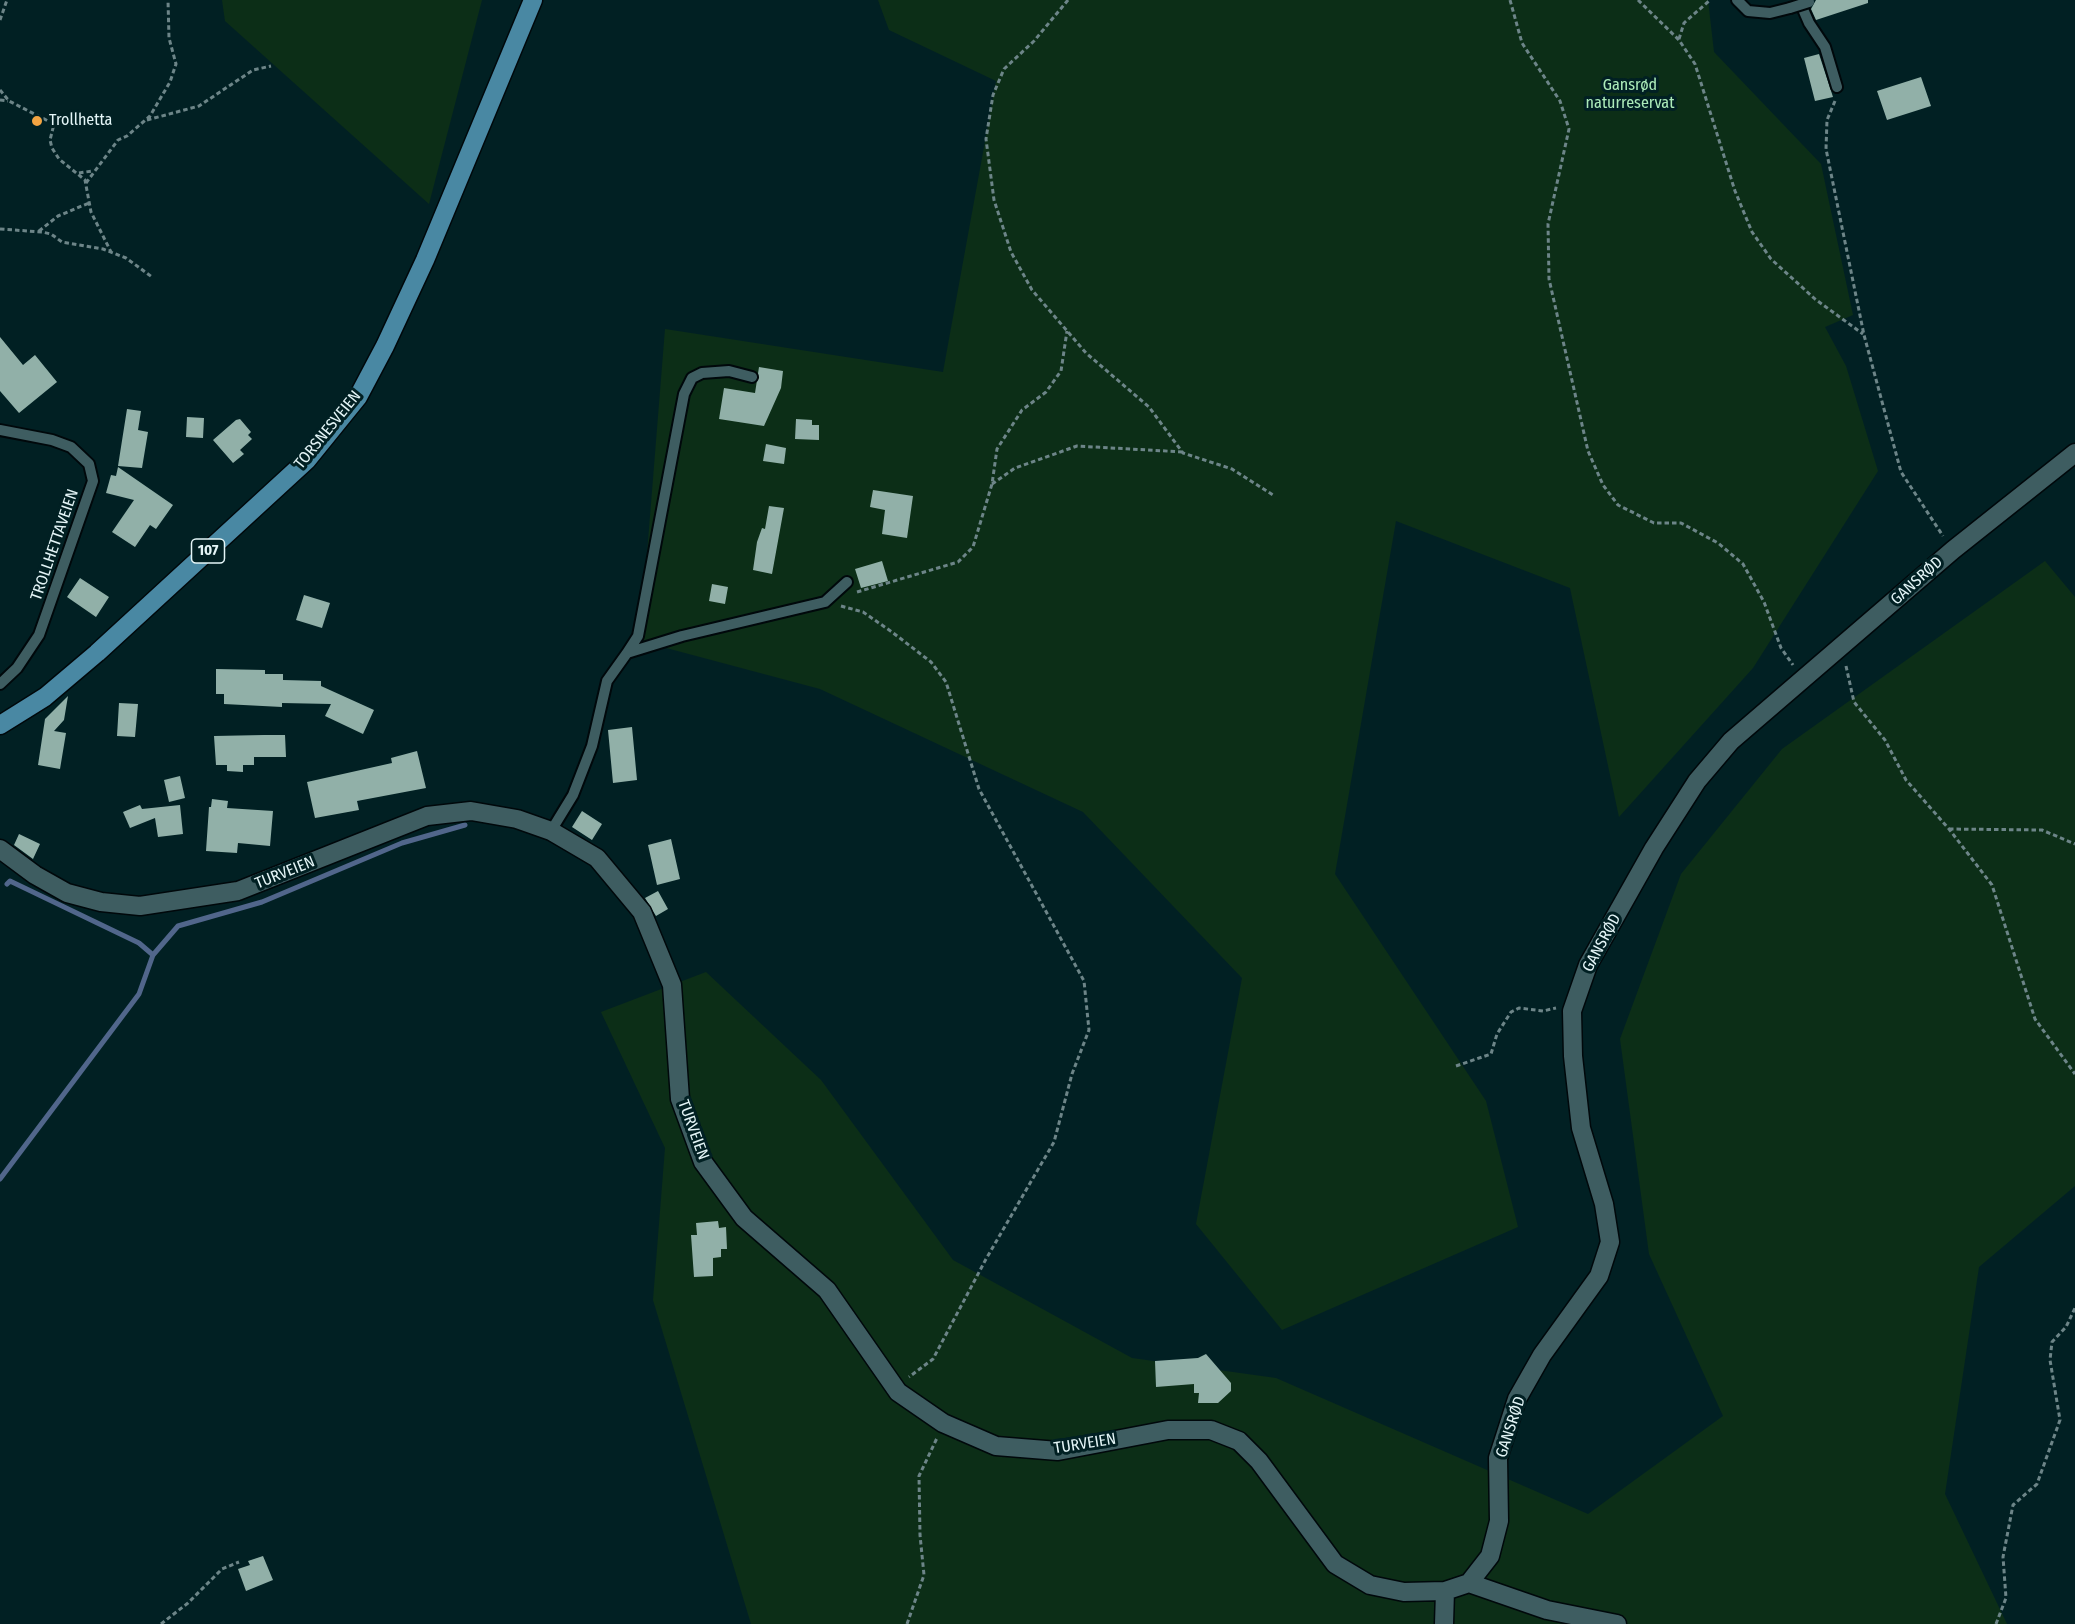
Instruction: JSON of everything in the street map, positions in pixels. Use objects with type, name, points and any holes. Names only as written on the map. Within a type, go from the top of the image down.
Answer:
[{"type":"main road","name":"TORSNESVEIEN","points":[[0,725],[45,696],[97,653],[307,460],[358,397],[426,260],[533,0]]},
{"type":"street","name":"GANSRØD","points":[[1469,1584],[1490,1556],[1499,1521],[1498,1458],[1517,1399],[1542,1355],[1599,1276],[1610,1242],[1604,1204],[1581,1128],[1573,1056],[1572,1011],[1588,965],[1654,848],[1697,781],[1731,741],[1802,678],[1842,649],[1953,550],[2075,453]]},
{"type":"street","name":"TURVEIEN","points":[[0,849],[35,875],[67,892],[101,902],[141,906],[238,891],[427,816],[471,811],[517,819],[552,831],[597,858],[642,912],[672,985],[680,1099],[703,1162],[744,1218],[827,1290],[898,1392],[943,1423],[996,1446],[1058,1451],[1168,1430],[1211,1430],[1239,1441],[1259,1461],[1335,1564],[1370,1585],[1404,1592],[1445,1591],[1469,1584]]},
{"type":"street","points":[[1469,1584],[1547,1610],[1617,1624]]},
{"type":"street","points":[[1444,1624],[1445,1591]]},
{"type":"lane","points":[[1737,0],[1748,11],[1770,13],[1790,8],[1804,1],[1809,23],[1825,47],[1837,87]]},
{"type":"lane","points":[[552,831],[573,795],[592,746],[607,681],[638,636],[684,394],[692,378],[702,373],[729,371],[752,377]]},
{"type":"lane","name":"TROLLHETTAVEIEN","points":[[0,430],[71,447],[89,464],[93,481],[39,635],[17,668],[0,684]]},
{"type":"lane","points":[[627,653],[682,636],[825,602],[848,582]]},
{"type":"path","points":[[0,20],[7,0]]},
{"type":"path","points":[[145,121],[170,82],[176,64],[170,38],[168,0]]},
{"type":"path","points":[[1068,0],[1034,41],[1004,69],[993,95],[986,139],[994,200],[1011,252],[1032,290],[1086,353],[1149,406],[1184,453]]},
{"type":"path","points":[[1510,0],[1522,43],[1560,101],[1569,129],[1548,224],[1549,279],[1588,451],[1603,485],[1618,505],[1654,523],[1682,523],[1718,543],[1743,564],[1764,602],[1781,648],[1802,678]]},
{"type":"path","points":[[1638,0],[1679,40],[1695,64],[1735,191],[1752,232],[1771,259],[1815,299],[1864,335]]},
{"type":"path","points":[[1679,40],[1684,23],[1710,0]]},
{"type":"path","points":[[86,183],[93,170],[118,140],[145,121],[199,106],[253,70],[271,66]]},
{"type":"path","points":[[1837,87],[1834,105],[1827,120],[1826,149],[1864,335],[1901,472],[1921,507],[1953,550]]},
{"type":"path","points":[[0,90],[9,101]]},
{"type":"path","points":[[0,100],[9,101],[52,121],[54,127],[50,140],[52,148],[59,159],[79,173],[86,183],[89,203],[111,252]]},
{"type":"path","points":[[79,173],[93,170]]},
{"type":"path","points":[[39,231],[58,216],[89,203]]},
{"type":"path","points":[[0,229],[39,231],[51,234],[62,242],[85,244],[111,252],[126,258],[152,277]]},
{"type":"path","points":[[856,592],[958,562],[973,547],[992,483],[997,448],[1007,429],[1022,410],[1046,392],[1060,371],[1067,331]]},
{"type":"path","points":[[992,483],[1015,468],[1077,446],[1184,453],[1232,469],[1273,495]]},
{"type":"path","points":[[825,602],[863,612],[932,662],[946,682],[979,789],[1084,981],[1089,1030],[1072,1074],[1054,1142],[986,1258],[933,1359],[913,1372],[898,1392]]},
{"type":"path","points":[[1842,649],[1854,702],[1885,740],[1906,780],[1949,829],[1992,885],[2035,1019],[2075,1074]]},
{"type":"path","points":[[1949,829],[2042,830],[2075,844]]},
{"type":"path","points":[[1456,1066],[1491,1054],[1497,1034],[1511,1012],[1519,1008],[1543,1011],[1561,1008],[1572,1011]]},
{"type":"path","points":[[1996,1624],[2006,1598],[2003,1557],[2013,1505],[2037,1484],[2060,1420],[2050,1360],[2052,1342],[2066,1327],[2075,1308]]},
{"type":"path","points":[[907,1624],[924,1575],[919,1525],[919,1476],[943,1423]]},
{"type":"path","points":[[161,1624],[188,1604],[222,1569],[239,1562]]},
{"type":"green space","points":[[222,0],[482,0],[429,204],[225,21]]},
{"type":"green space","name":"Gansrød naturreservat","points":[[878,0],[1708,0],[1714,52],[1821,164],[1853,315],[1825,327],[1846,366],[1878,471],[1753,668],[1619,817],[1570,588],[1396,521],[1335,874],[1486,1101],[1518,1227],[1282,1330],[1196,1224],[1242,978],[1083,812],[820,689],[640,641],[665,329],[943,372],[996,81],[889,30]]},
{"type":"green space","points":[[2045,561],[2075,597],[2075,1186],[1979,1267],[1945,1494],[2007,1624],[751,1624],[653,1300],[665,1148],[601,1012],[706,972],[821,1080],[953,1260],[1132,1358],[1276,1378],[1588,1514],[1723,1416],[1649,1254],[1620,1039],[1681,874],[1782,749]]},
{"type":"building","points":[[1816,0],[1868,0],[1868,3],[1816,20],[1811,9]]},
{"type":"building","points":[[1819,54],[1833,97],[1815,101],[1804,58]]},
{"type":"building","points":[[1921,77],[1931,106],[1887,120],[1877,91]]},
{"type":"building","points":[[0,337],[23,365],[35,355],[57,382],[19,413],[0,391]]},
{"type":"building","points":[[759,367],[783,371],[781,388],[764,426],[719,419],[724,388],[755,393]]},
{"type":"building","points":[[127,409],[141,411],[138,430],[148,432],[142,468],[118,466]]},
{"type":"building","points":[[187,417],[204,418],[203,438],[186,437]]},
{"type":"building","points":[[240,419],[251,432],[248,435],[252,439],[240,450],[244,454],[233,463],[213,440]]},
{"type":"building","points":[[796,419],[812,420],[812,425],[819,425],[819,440],[795,439]]},
{"type":"building","points":[[766,444],[786,448],[784,464],[763,461]]},
{"type":"building","points":[[118,467],[173,505],[156,529],[150,525],[135,547],[112,532],[134,500],[106,493],[111,475],[116,476]]},
{"type":"building","points":[[873,490],[913,496],[907,538],[882,534],[885,510],[870,507]]},
{"type":"building","points":[[769,506],[784,508],[772,574],[753,570],[757,542],[762,528],[765,529]]},
{"type":"building","points":[[882,561],[888,581],[861,588],[855,569]]},
{"type":"building","points":[[80,578],[109,597],[96,617],[67,597]]},
{"type":"building","points":[[712,584],[728,587],[725,604],[709,601]]},
{"type":"building","points":[[304,595],[330,603],[322,628],[296,620]]},
{"type":"building","points":[[216,669],[265,670],[265,674],[283,674],[283,680],[321,681],[321,686],[374,710],[363,734],[325,716],[331,704],[282,703],[282,707],[224,704],[224,694],[216,694]]},
{"type":"building","points":[[68,696],[64,720],[54,731],[66,733],[60,769],[38,765],[45,719]]},
{"type":"building","points":[[119,703],[138,704],[135,737],[117,736]]},
{"type":"building","points":[[632,727],[637,780],[613,783],[608,730]]},
{"type":"building","points":[[285,735],[286,757],[254,757],[254,765],[243,765],[243,772],[227,771],[227,765],[216,765],[214,736]]},
{"type":"building","points":[[417,751],[426,788],[357,801],[359,810],[315,818],[307,782],[392,763],[391,758]]},
{"type":"building","points":[[180,776],[185,798],[169,802],[164,780]]},
{"type":"building","points":[[212,799],[228,801],[227,808],[273,811],[270,846],[238,843],[237,853],[206,851],[209,807],[211,807]]},
{"type":"building","points":[[140,805],[142,809],[180,805],[183,834],[158,837],[155,818],[130,828],[123,812]]},
{"type":"building","points":[[582,811],[602,824],[592,840],[572,827]]},
{"type":"building","points":[[19,834],[40,844],[33,859],[14,845]]},
{"type":"building","points":[[671,839],[680,879],[657,885],[648,845]]},
{"type":"building","points":[[658,891],[668,909],[656,916],[645,898]]},
{"type":"building","points":[[718,1221],[719,1228],[726,1227],[727,1249],[721,1249],[721,1257],[713,1258],[713,1276],[694,1277],[691,1235],[697,1235],[696,1223]]},
{"type":"building","points":[[1206,1354],[1231,1383],[1231,1391],[1218,1403],[1198,1403],[1199,1393],[1194,1393],[1194,1384],[1156,1387],[1155,1361],[1198,1358]]},
{"type":"building","points":[[263,1556],[273,1580],[246,1591],[238,1569],[250,1565],[248,1561]]},
{"type":"waterway","points":[[0,1179],[139,994],[153,955],[178,926],[262,902],[402,843],[465,825]]},
{"type":"waterway","points":[[7,884],[10,881],[139,943],[153,955]]},
{"type":"place","name":"Trollhetta","points":[[37,121]]}]
